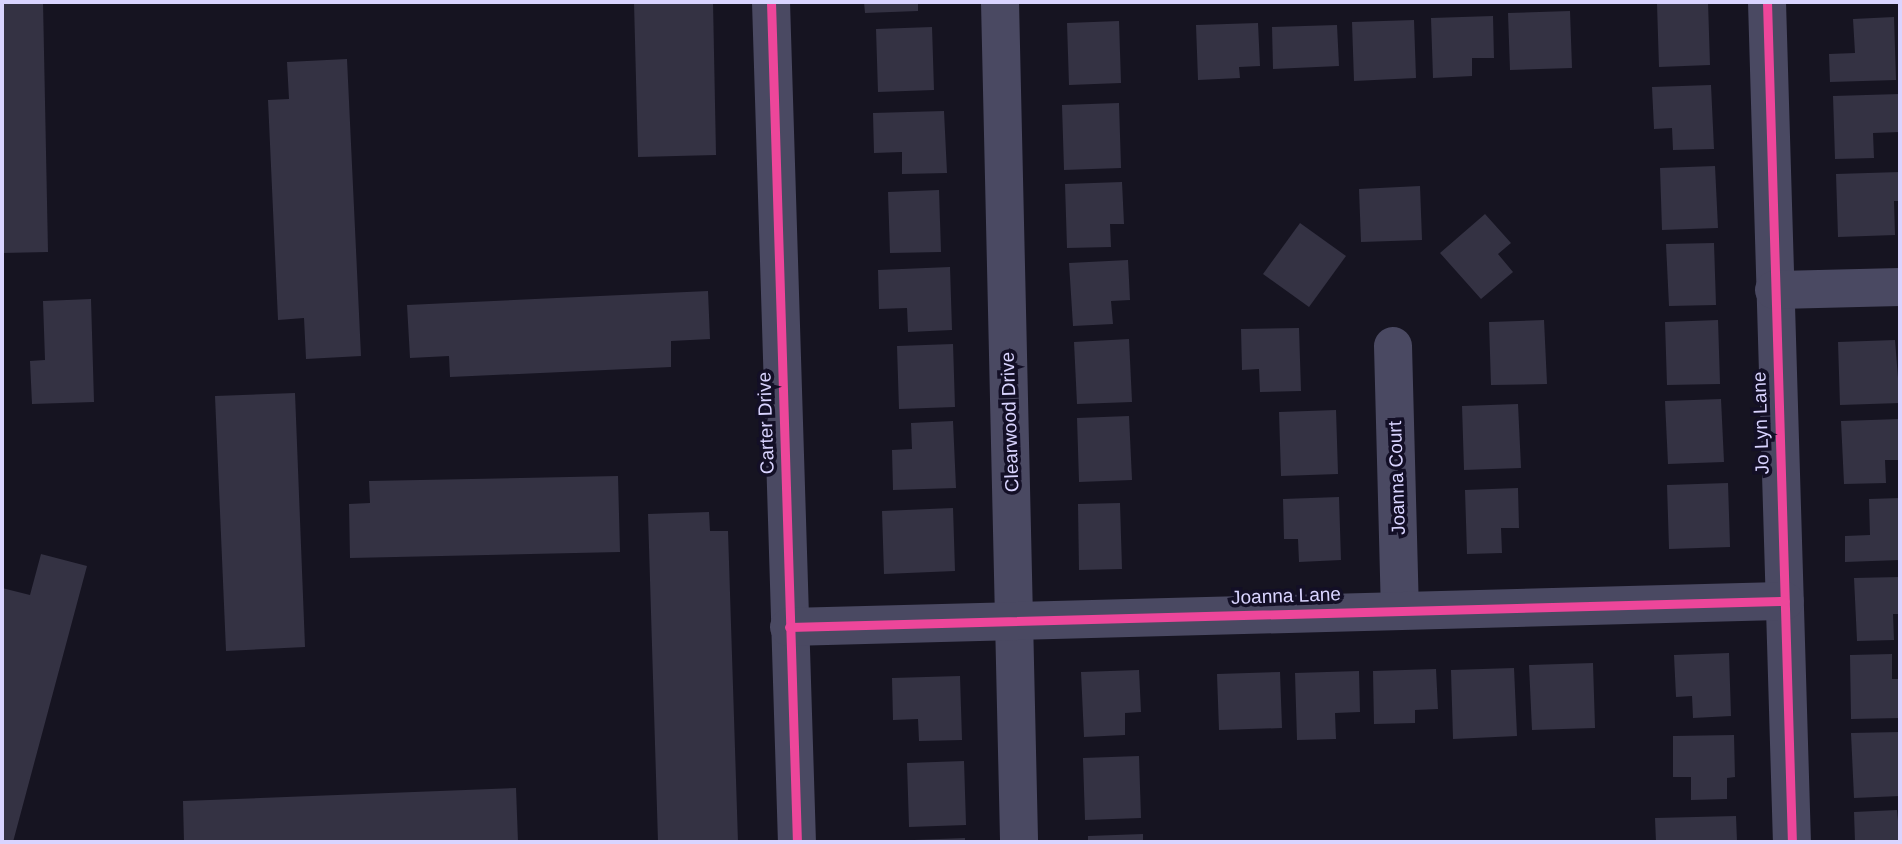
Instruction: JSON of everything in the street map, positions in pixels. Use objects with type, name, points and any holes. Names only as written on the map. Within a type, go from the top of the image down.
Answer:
[{"type":"street","name":"Carter Drive","points":[[771,2],[797,842]]},
{"type":"street","name":"Clearwood Drive","points":[[1000,2],[1019,842]]},
{"type":"street","name":"Jo Lyn Lane","points":[[1766,2],[1792,842]]},
{"type":"street","points":[[1774,290],[1900,286]]},
{"type":"street","name":"Joanna Court","points":[[1393,346],[1401,610]]},
{"type":"street","name":"Joanna Lane","points":[[789,627],[1785,601]]},
{"type":"building","points":[[2,2],[43,2],[48,252],[2,253]]},
{"type":"building","points":[[634,2],[713,2],[716,155],[638,157]]},
{"type":"building","points":[[864,2],[918,2],[918,11],[865,13]]},
{"type":"building","points":[[1708,2],[1710,65],[1659,67],[1657,4]]},
{"type":"building","points":[[1570,11],[1572,68],[1510,70],[1508,13]]},
{"type":"building","points":[[1493,16],[1494,58],[1472,58],[1472,76],[1433,78],[1431,18]]},
{"type":"building","points":[[1894,17],[1896,80],[1830,82],[1829,54],[1855,53],[1853,19]]},
{"type":"building","points":[[1414,20],[1416,78],[1354,81],[1352,22]]},
{"type":"building","points":[[1119,21],[1121,83],[1069,85],[1067,23]]},
{"type":"building","points":[[1258,23],[1260,66],[1239,67],[1240,78],[1198,80],[1196,25]]},
{"type":"building","points":[[1337,25],[1339,66],[1273,69],[1272,27]]},
{"type":"building","points":[[932,27],[934,90],[878,92],[876,29]]},
{"type":"building","points":[[347,59],[361,356],[306,359],[304,318],[278,320],[268,100],[289,99],[287,62]]},
{"type":"building","points":[[1711,85],[1714,149],[1673,150],[1672,128],[1654,129],[1652,87]]},
{"type":"building","points":[[1900,94],[1900,132],[1873,133],[1874,158],[1835,159],[1833,96]]},
{"type":"building","points":[[1119,103],[1121,168],[1064,170],[1062,105]]},
{"type":"building","points":[[944,111],[947,173],[902,174],[902,152],[874,153],[873,113]]},
{"type":"building","points":[[1715,166],[1718,228],[1662,230],[1660,168]]},
{"type":"building","points":[[1900,172],[1900,201],[1894,201],[1895,235],[1838,237],[1836,174]]},
{"type":"building","points":[[1122,182],[1124,224],[1110,224],[1111,247],[1067,248],[1065,184]]},
{"type":"building","points":[[1420,186],[1422,240],[1361,242],[1359,189]]},
{"type":"building","points":[[939,190],[941,252],[890,253],[888,192]]},
{"type":"building","points":[[1485,214],[1511,243],[1498,254],[1513,272],[1481,299],[1440,253]]},
{"type":"building","points":[[1300,223],[1346,256],[1309,307],[1263,274]]},
{"type":"building","points":[[1714,243],[1716,305],[1669,306],[1666,244]]},
{"type":"building","points":[[1128,260],[1130,300],[1111,301],[1113,324],[1073,326],[1069,263]]},
{"type":"building","points":[[950,267],[952,330],[908,332],[907,308],[879,309],[878,270]]},
{"type":"building","points":[[708,291],[710,339],[671,341],[671,367],[450,377],[449,356],[410,358],[407,305]]},
{"type":"building","points":[[91,299],[94,402],[32,404],[30,361],[45,360],[43,301]]},
{"type":"building","points":[[1544,320],[1547,384],[1491,385],[1489,322]]},
{"type":"building","points":[[1718,320],[1720,384],[1667,385],[1665,322]]},
{"type":"building","points":[[1299,328],[1301,391],[1260,392],[1259,369],[1242,370],[1241,329]]},
{"type":"building","points":[[1129,339],[1132,402],[1077,404],[1074,342]]},
{"type":"building","points":[[1895,340],[1900,403],[1840,405],[1838,342]]},
{"type":"building","points":[[953,344],[955,407],[899,409],[897,346]]},
{"type":"building","points":[[295,393],[305,647],[226,651],[215,396]]},
{"type":"building","points":[[1721,399],[1724,462],[1668,464],[1665,401]]},
{"type":"building","points":[[1518,404],[1521,468],[1464,470],[1462,406]]},
{"type":"building","points":[[1336,410],[1338,474],[1281,476],[1279,412]]},
{"type":"building","points":[[1129,416],[1132,480],[1079,482],[1077,418]]},
{"type":"building","points":[[1900,419],[1900,460],[1885,460],[1886,483],[1844,484],[1841,421]]},
{"type":"building","points":[[953,421],[956,488],[893,490],[892,450],[912,449],[911,423]]},
{"type":"building","points":[[618,476],[620,552],[350,558],[349,504],[370,503],[369,481]]},
{"type":"building","points":[[1728,483],[1730,547],[1669,549],[1667,485]]},
{"type":"building","points":[[1518,488],[1519,528],[1501,528],[1502,553],[1467,554],[1465,490]]},
{"type":"building","points":[[1339,497],[1341,560],[1299,562],[1298,539],[1284,539],[1283,499]]},
{"type":"building","points":[[1900,498],[1900,560],[1845,562],[1845,536],[1870,535],[1869,499]]},
{"type":"building","points":[[1120,503],[1122,569],[1079,570],[1078,504]]},
{"type":"building","points":[[953,508],[955,571],[884,574],[882,511]]},
{"type":"building","points":[[709,512],[710,531],[728,531],[738,842],[658,842],[648,514]]},
{"type":"building","points":[[41,554],[87,566],[13,842],[2,842],[2,588],[30,595]]},
{"type":"building","points":[[1900,577],[1900,614],[1893,614],[1894,640],[1857,641],[1854,578]]},
{"type":"building","points":[[1729,653],[1731,716],[1693,718],[1692,696],[1676,697],[1674,655]]},
{"type":"building","points":[[1892,654],[1892,679],[1900,679],[1900,718],[1851,719],[1850,655]]},
{"type":"building","points":[[1593,663],[1595,728],[1532,730],[1529,665]]},
{"type":"building","points":[[1514,668],[1517,736],[1453,739],[1451,670]]},
{"type":"building","points":[[1436,669],[1438,709],[1415,710],[1415,723],[1374,724],[1373,671]]},
{"type":"building","points":[[1139,670],[1141,712],[1125,713],[1125,735],[1084,737],[1081,672]]},
{"type":"building","points":[[1359,671],[1360,712],[1335,713],[1336,739],[1297,740],[1295,673]]},
{"type":"building","points":[[1280,672],[1282,728],[1219,730],[1217,674]]},
{"type":"building","points":[[960,676],[962,740],[919,741],[918,719],[893,720],[892,678]]},
{"type":"building","points":[[1900,732],[1900,796],[1854,798],[1851,733]]},
{"type":"building","points":[[1734,735],[1735,777],[1727,778],[1727,799],[1691,800],[1691,777],[1673,777],[1673,736]]},
{"type":"building","points":[[1139,756],[1141,818],[1085,820],[1083,758]]},
{"type":"building","points":[[964,761],[966,825],[909,827],[907,763]]},
{"type":"building","points":[[516,788],[518,842],[184,842],[183,801]]},
{"type":"building","points":[[1897,810],[1900,842],[1855,842],[1854,812]]},
{"type":"building","points":[[1736,816],[1737,842],[1656,842],[1655,818]]},
{"type":"building","points":[[1143,834],[1143,842],[1088,842],[1088,836]]},
{"type":"building","points":[[965,838],[965,842],[914,842],[914,840]]},
{"type":"cycle path","points":[[771,2],[797,842]]},
{"type":"cycle path","points":[[1767,2],[1792,842]]},
{"type":"cycle path","points":[[789,627],[1785,601]]}]
